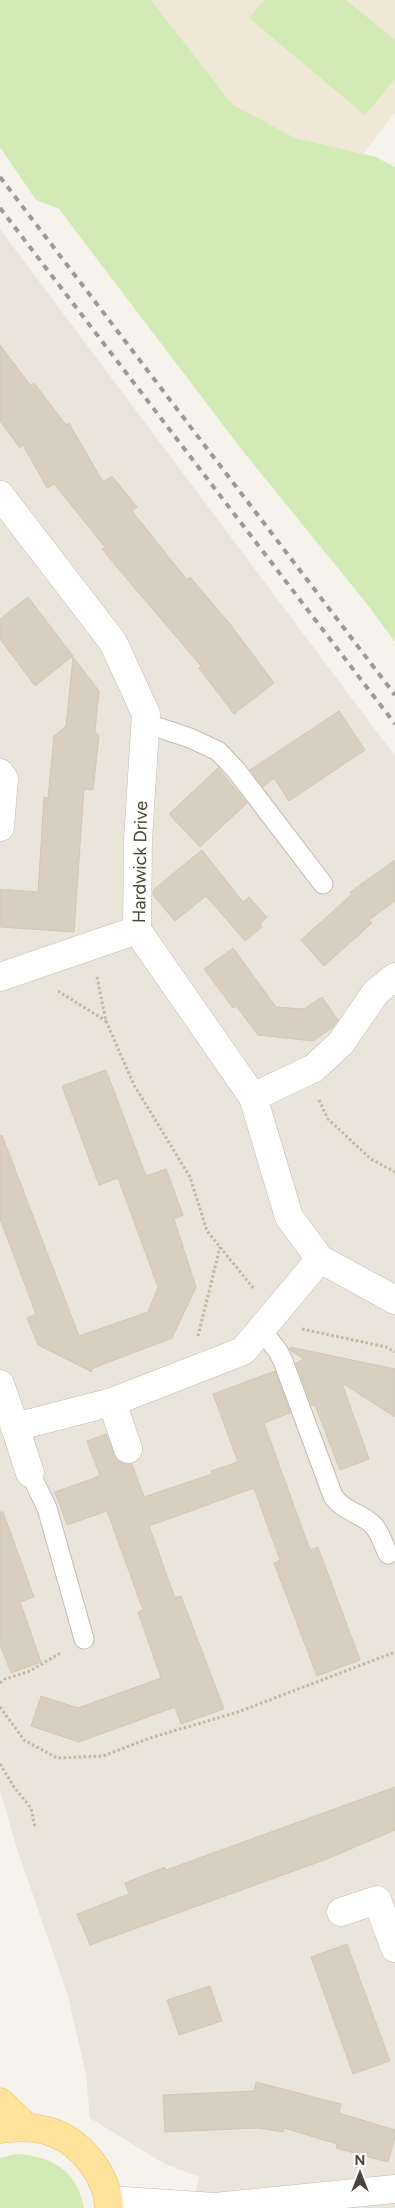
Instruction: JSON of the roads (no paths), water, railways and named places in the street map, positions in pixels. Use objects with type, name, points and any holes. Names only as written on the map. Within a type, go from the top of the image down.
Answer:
[{"type":"main road","points":[[0,2102],[12,2128],[54,2133],[80,2149],[99,2172],[109,2204]]},
{"type":"street","name":"Hardwick Drive","points":[[0,494],[113,642],[146,714],[138,840],[137,930],[253,1097],[289,1216],[320,1259],[395,1300]]},
{"type":"street","points":[[0,773],[4,779],[0,827]]},
{"type":"street","points":[[12,973],[137,930]]},
{"type":"street","points":[[253,1097],[314,1068],[341,1042],[376,992],[395,977]]},
{"type":"street","points":[[15,1427],[112,1402],[243,1351],[320,1259]]},
{"type":"street","points":[[0,1384],[30,1473]]},
{"type":"street","points":[[112,1402],[128,1449]]},
{"type":"street","points":[[341,1912],[377,1900],[395,1948]]},
{"type":"street","points":[[109,2204],[215,2206],[395,2190]]},
{"type":"lane","points":[[145,723],[190,738],[218,751],[236,770],[323,884]]},
{"type":"lane","points":[[268,1322],[333,1496],[338,1504],[371,1523],[377,1530],[388,1554]]},
{"type":"lane","points":[[30,1473],[47,1508],[84,1639]]},
{"type":"railway","points":[[0,177],[395,695]]},
{"type":"railway","points":[[0,208],[395,724]]}]
